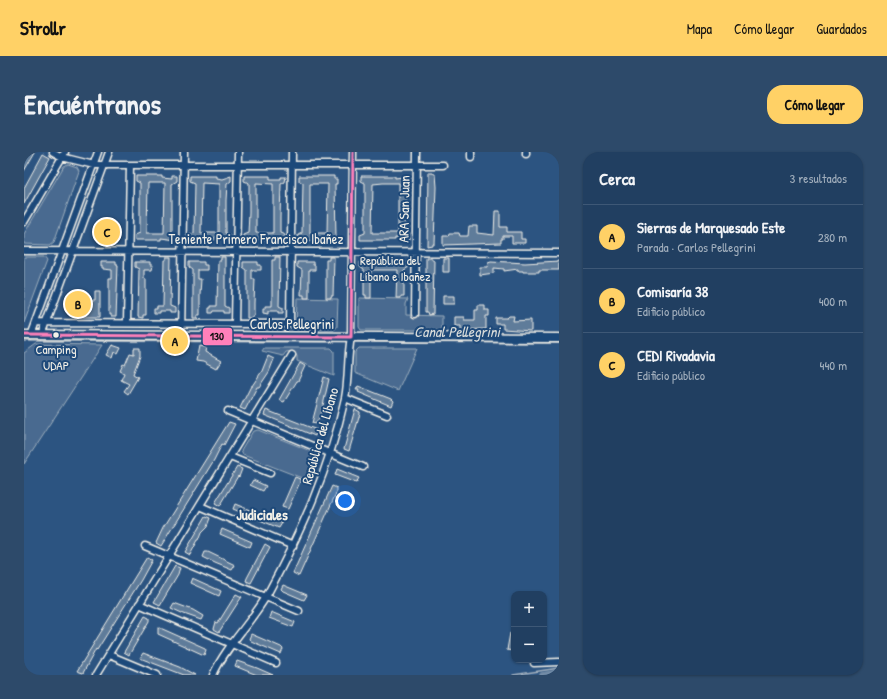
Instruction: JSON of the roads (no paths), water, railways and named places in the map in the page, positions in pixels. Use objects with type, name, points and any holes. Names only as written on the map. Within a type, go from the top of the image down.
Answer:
[{"type":"main road","name":"Carlos Pellegrini","points":[[28,336],[559,338]]},
{"type":"street","points":[[53,152],[94,165],[443,165]]},
{"type":"street","points":[[28,336],[36,323],[98,152]]},
{"type":"street","points":[[42,336],[109,152]]},
{"type":"street","points":[[181,336],[184,152]]},
{"type":"street","points":[[236,324],[238,152]]},
{"type":"street","points":[[291,251],[292,152]]},
{"type":"street","name":"República del Líbano","points":[[213,675],[232,644],[266,597],[293,546],[319,487],[345,398],[350,337],[353,152]]},
{"type":"street","name":"ARA San Juan","points":[[415,314],[417,152]]},
{"type":"street","points":[[24,222],[63,154]]},
{"type":"street","points":[[127,323],[130,165]]},
{"type":"street","name":"Teniente Primero Francisco Ibañez","points":[[24,251],[559,252]]},
{"type":"street","name":"Carlos Pellegrini","points":[[36,323],[290,324],[291,251]]},
{"type":"street","points":[[96,675],[292,355]]},
{"type":"street","points":[[345,398],[387,415]]},
{"type":"street","points":[[228,411],[363,467]]},
{"type":"street","points":[[230,457],[270,473]]},
{"type":"street","points":[[200,506],[293,546]]},
{"type":"street","points":[[145,546],[299,611]]},
{"type":"street","points":[[140,604],[276,663]]},
{"type":"street","points":[[109,655],[157,675]]},
{"type":"street","points":[[547,662],[559,662]]},
{"type":"waterway","name":"Canal Pellegrini","points":[[24,341],[334,342]]},
{"type":"waterway","name":"Canal Pellegrini","points":[[355,342],[559,343]]},
{"type":"waterway","points":[[513,675],[559,668]]},
{"type":"waterway","points":[[542,675],[559,672]]},
{"type":"place","name":"CEDI Rivadavia","points":[[107,232]]},
{"type":"place","name":"República del Líbano e Ibañez","points":[[352,267]]},
{"type":"place","name":"Comisaría 38","points":[[78,304]]},
{"type":"place","name":"Camping UDAP","points":[[56,335]]},
{"type":"place","name":"Sierras de Marquesado Este","points":[[175,341]]},
{"type":"district","name":"Judiciales","points":[[262,515]]}]
